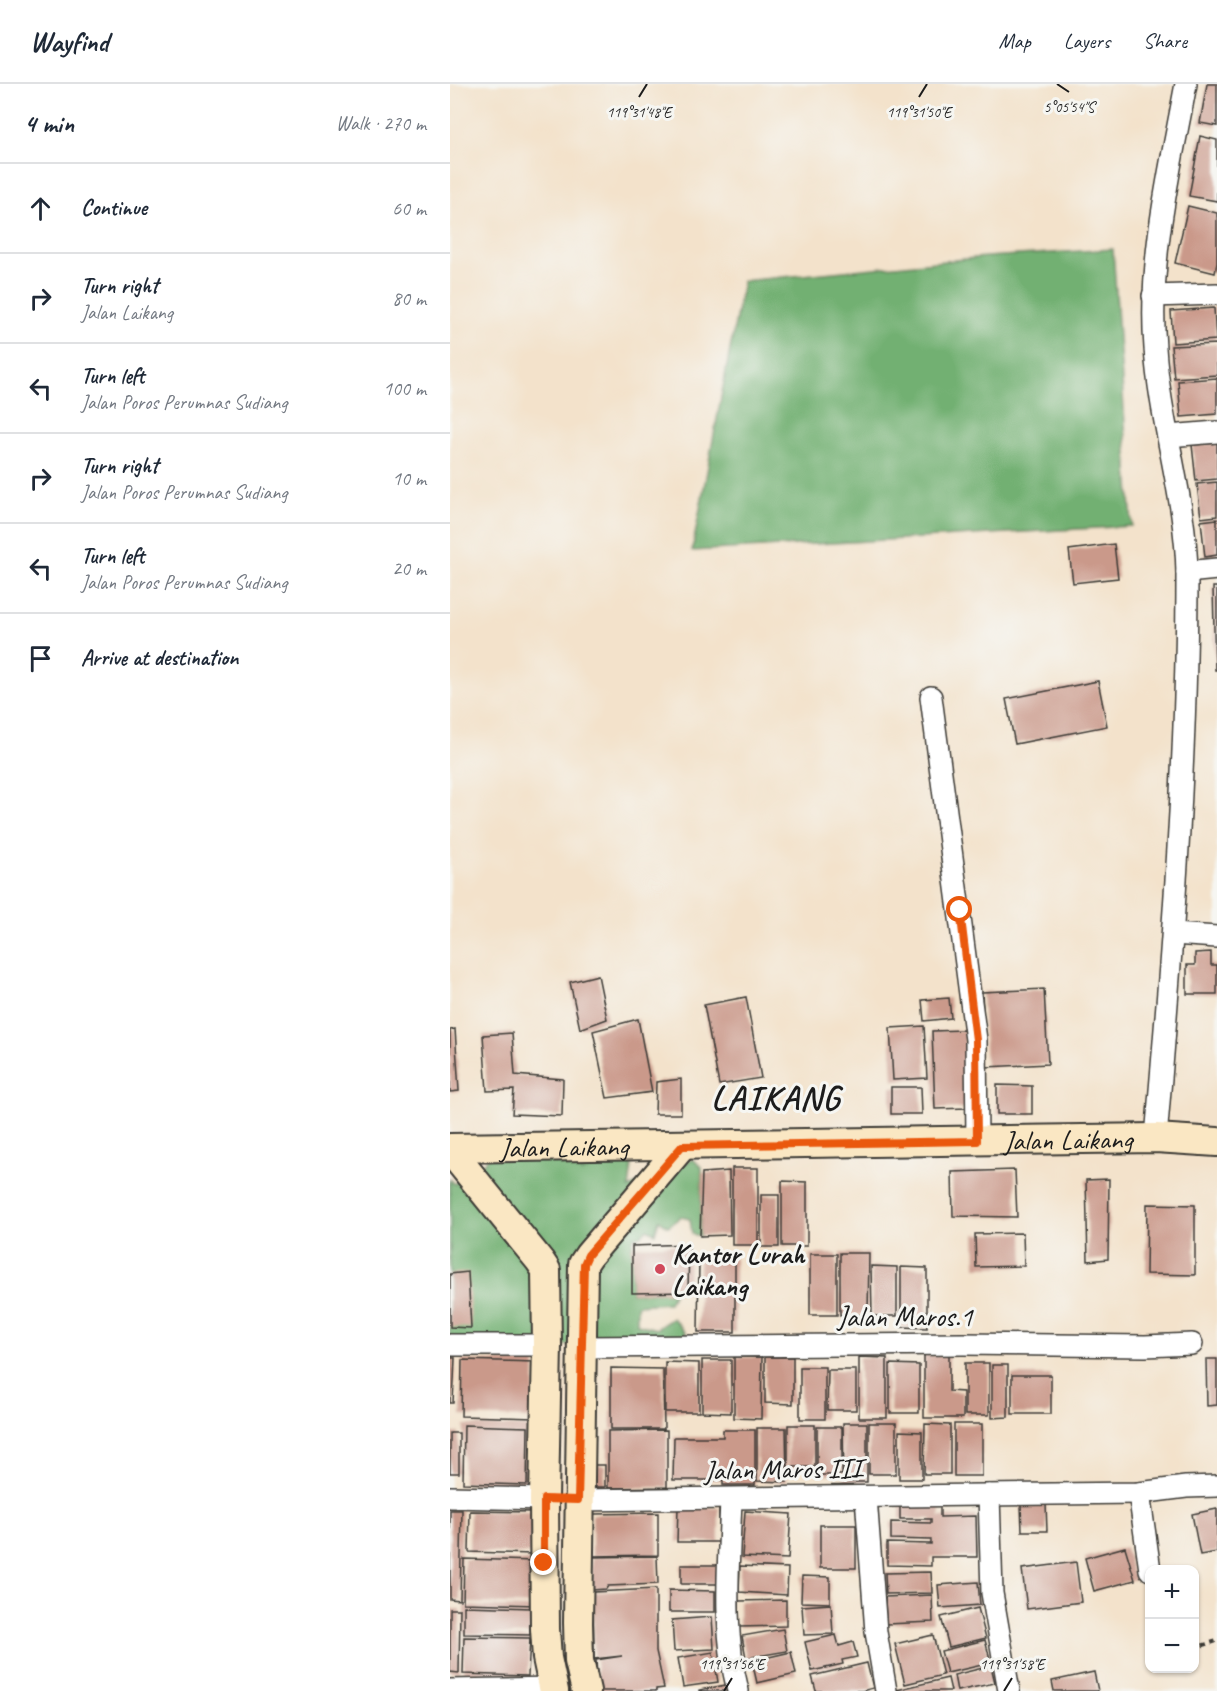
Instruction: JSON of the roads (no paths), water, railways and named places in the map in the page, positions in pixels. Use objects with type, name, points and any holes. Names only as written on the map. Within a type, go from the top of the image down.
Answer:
[{"type":"street","points":[[1156,1138],[1173,934],[1184,755],[1187,572],[1183,525],[1162,407],[1155,348],[1153,296],[1167,187],[1186,84]]},
{"type":"street","points":[[1153,296],[1217,294]]},
{"type":"street","points":[[1168,436],[1217,432]]},
{"type":"street","points":[[1187,572],[1217,569]]},
{"type":"street","points":[[931,697],[976,1040],[977,1141]]},
{"type":"street","points":[[1173,934],[1217,937]]},
{"type":"street","name":"Jalan Laikang","points":[[450,1149],[1156,1138],[1217,1142]]},
{"type":"street","points":[[585,1691],[579,1661],[578,1500],[584,1264],[588,1255],[682,1146]]},
{"type":"street","points":[[450,1149],[546,1270],[544,1499],[546,1639],[547,1658],[554,1689],[450,1690]]},
{"type":"street","name":"Jalan Maros.1","points":[[582,1347],[1192,1344]]},
{"type":"street","points":[[450,1346],[582,1347]]},
{"type":"street","name":"Jalan Maros III","points":[[578,1500],[1138,1493],[1217,1486]]},
{"type":"street","points":[[1138,1493],[1148,1565]]},
{"type":"street","points":[[989,1495],[992,1593],[1009,1691]]},
{"type":"street","points":[[450,1497],[578,1500]]},
{"type":"street","points":[[866,1497],[876,1632],[886,1691]]},
{"type":"street","points":[[731,1498],[727,1609],[734,1675],[738,1691]]},
{"type":"place","name":"Kantor Lurah Laikang","points":[[660,1269]]},
{"type":"district","name":"LAIKANG","points":[[776,1097]]}]
